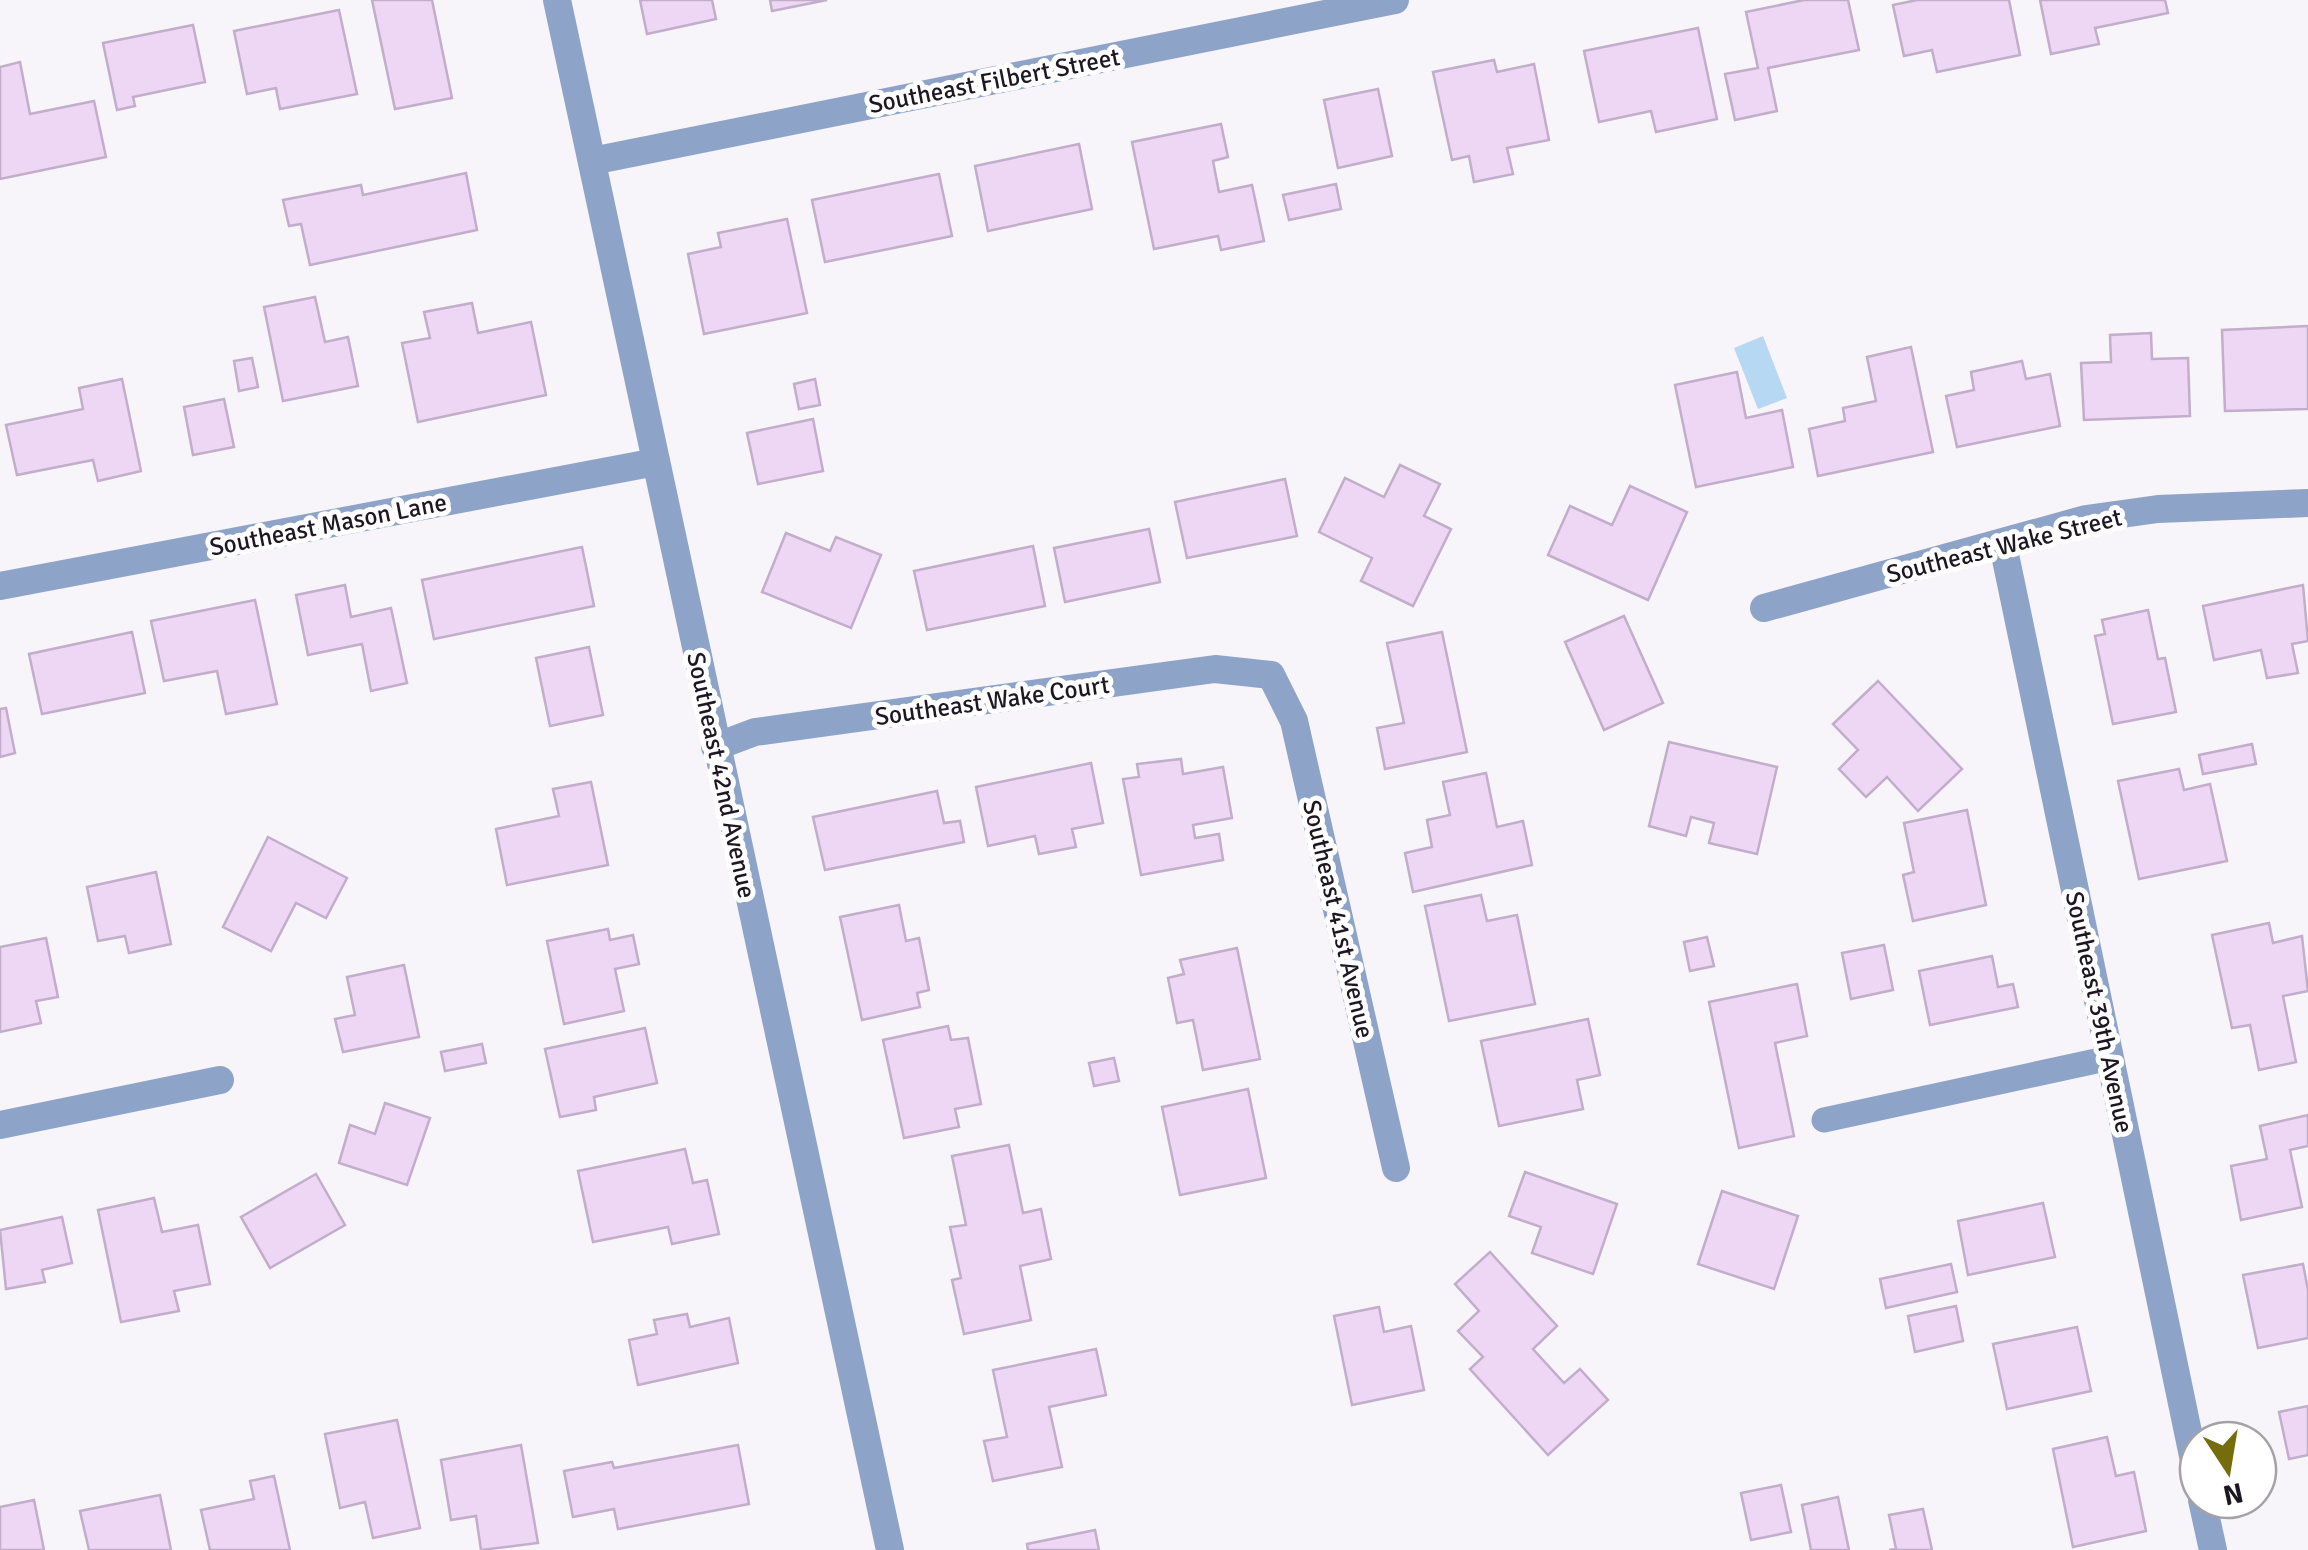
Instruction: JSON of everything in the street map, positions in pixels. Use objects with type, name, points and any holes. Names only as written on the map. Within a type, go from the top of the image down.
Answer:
[{"type":"street","name":"Southeast 42nd Avenue","points":[[557,0],[890,1550]]},
{"type":"street","name":"Southeast Filbert Street","points":[[592,160],[1395,0]]},
{"type":"street","name":"Southeast Mason Lane","points":[[0,586],[656,462]]},
{"type":"street","name":"Southeast Wake Street","points":[[1764,608],[1846,582],[2003,545],[2086,520],[2140,512],[2308,503]]},
{"type":"street","name":"Southeast 39th Avenue","points":[[2003,545],[2185,1420]]},
{"type":"street","name":"Southeast Wake Court","points":[[716,746],[767,730],[1195,672],[1271,674]]},
{"type":"street","name":"Southeast 41st Avenue","points":[[1271,674],[1294,721],[1396,1168]]},
{"type":"street","points":[[0,1125],[220,1080]]},
{"type":"street","points":[[2206,1520],[2213,1550]]},
{"type":"lane","points":[[1824,1120],[2110,1058]]},
{"type":"water","points":[[1763,336],[1787,398],[1758,409],[1734,348]]},
{"type":"building","points":[[372,0],[432,0],[452,98],[395,109]]},
{"type":"building","points":[[640,0],[712,0],[716,19],[647,34]]},
{"type":"building","points":[[770,0],[827,0],[772,11]]},
{"type":"building","points":[[1804,0],[1848,0],[1859,50],[1768,68],[1777,111],[1735,120],[1725,74],[1758,68],[1746,12]]},
{"type":"building","points":[[1917,0],[2009,0],[2020,55],[1937,72],[1932,50],[1904,56],[1893,5]]},
{"type":"building","points":[[2040,0],[2165,0],[2168,13],[2095,28],[2099,44],[2051,54]]},
{"type":"building","points":[[339,10],[357,94],[280,109],[276,88],[247,94],[234,31]]},
{"type":"building","points":[[193,25],[205,82],[133,97],[135,106],[117,110],[103,43]]},
{"type":"building","points":[[1698,28],[1717,119],[1656,132],[1651,111],[1599,122],[1584,51]]},
{"type":"building","points":[[1494,60],[1497,72],[1534,64],[1549,140],[1507,148],[1513,174],[1474,182],[1469,156],[1452,160],[1433,72]]},
{"type":"building","points":[[20,62],[30,114],[94,101],[106,157],[0,179],[0,67]]},
{"type":"building","points":[[1378,89],[1392,156],[1338,168],[1324,100]]},
{"type":"building","points":[[1221,124],[1228,157],[1213,161],[1219,192],[1252,185],[1264,241],[1221,250],[1218,236],[1154,249],[1132,142]]},
{"type":"building","points":[[1079,144],[1092,209],[988,231],[975,166]]},
{"type":"building","points":[[466,173],[477,230],[310,265],[301,224],[289,226],[283,200],[361,185],[363,195]]},
{"type":"building","points":[[939,174],[952,236],[825,262],[812,200]]},
{"type":"building","points":[[1336,184],[1341,209],[1289,220],[1283,195]]},
{"type":"building","points":[[787,219],[807,313],[704,334],[688,254],[721,247],[718,233]]},
{"type":"building","points":[[315,297],[325,342],[348,337],[358,386],[283,401],[264,307]]},
{"type":"building","points":[[472,303],[478,333],[531,322],[546,395],[418,422],[402,343],[430,338],[424,312]]},
{"type":"building","points":[[2308,326],[2308,409],[2225,411],[2222,330]]},
{"type":"building","points":[[2151,333],[2152,359],[2188,358],[2190,416],[2084,420],[2081,363],[2111,362],[2110,335]]},
{"type":"building","points":[[1911,347],[1933,452],[1818,476],[1809,429],[1845,421],[1843,408],[1876,401],[1867,357]]},
{"type":"building","points":[[252,358],[258,387],[239,391],[234,361]]},
{"type":"building","points":[[2022,361],[2026,379],[2050,374],[2060,426],[1957,447],[1946,396],[1974,390],[1971,372]]},
{"type":"building","points":[[1737,372],[1746,418],[1782,410],[1793,467],[1696,487],[1675,385]]},
{"type":"building","points":[[122,379],[141,471],[98,481],[93,460],[17,475],[6,425],[83,409],[79,388]]},
{"type":"building","points":[[815,379],[820,405],[799,409],[794,384]]},
{"type":"building","points":[[224,399],[234,447],[193,455],[184,407]]},
{"type":"building","points":[[813,419],[823,471],[758,484],[747,433]]},
{"type":"building","points":[[1400,465],[1440,484],[1424,516],[1451,529],[1413,606],[1361,581],[1372,558],[1319,532],[1345,478],[1384,497]]},
{"type":"building","points":[[1285,479],[1297,536],[1187,558],[1175,502]]},
{"type":"building","points":[[1630,486],[1687,512],[1648,600],[1548,555],[1570,506],[1612,525]]},
{"type":"building","points":[[1149,529],[1160,582],[1065,602],[1054,548]]},
{"type":"building","points":[[786,533],[830,551],[836,537],[881,555],[851,628],[762,592]]},
{"type":"building","points":[[1033,546],[1045,606],[927,630],[914,571]]},
{"type":"building","points":[[582,547],[594,606],[434,639],[422,580]]},
{"type":"building","points":[[345,585],[351,617],[391,608],[407,683],[371,691],[362,644],[308,655],[296,595]]},
{"type":"building","points":[[2303,585],[2308,641],[2292,644],[2298,673],[2267,678],[2261,650],[2214,660],[2203,606]]},
{"type":"building","points":[[255,600],[277,704],[226,714],[217,671],[164,681],[151,621]]},
{"type":"building","points":[[2148,610],[2158,659],[2165,658],[2176,712],[2113,724],[2095,636],[2105,634],[2102,620]]},
{"type":"building","points":[[1624,616],[1663,703],[1604,730],[1565,642]]},
{"type":"building","points":[[132,632],[145,693],[42,714],[29,654]]},
{"type":"building","points":[[1442,632],[1467,752],[1385,769],[1377,728],[1404,723],[1387,643]]},
{"type":"building","points":[[589,647],[603,715],[550,726],[536,658]]},
{"type":"building","points":[[1878,681],[1962,769],[1918,811],[1887,777],[1866,797],[1839,769],[1858,750],[1833,724]]},
{"type":"building","points":[[6,708],[15,753],[0,757],[0,709]]},
{"type":"building","points":[[1669,742],[1777,767],[1757,854],[1709,843],[1714,823],[1691,817],[1686,836],[1649,826]]},
{"type":"building","points":[[2252,744],[2256,764],[2203,774],[2199,755]]},
{"type":"building","points":[[1181,759],[1183,774],[1223,767],[1232,818],[1193,825],[1195,838],[1219,834],[1223,860],[1141,875],[1123,779],[1139,777],[1137,764]]},
{"type":"building","points":[[1091,763],[1103,823],[1072,829],[1076,847],[1039,854],[1035,836],[988,846],[976,787]]},
{"type":"building","points":[[2179,769],[2184,790],[2210,784],[2227,861],[2139,879],[2118,781]]},
{"type":"building","points":[[1486,773],[1497,827],[1523,821],[1532,865],[1413,892],[1405,853],[1432,847],[1427,820],[1450,815],[1443,782]]},
{"type":"building","points":[[591,782],[608,865],[507,885],[496,829],[559,816],[553,789]]},
{"type":"building","points":[[937,791],[944,823],[960,821],[964,842],[825,870],[813,817]]},
{"type":"building","points":[[1967,810],[1986,905],[1913,921],[1903,875],[1914,872],[1904,823]]},
{"type":"building","points":[[268,837],[347,878],[326,918],[296,903],[271,951],[223,927]]},
{"type":"building","points":[[156,872],[171,944],[129,953],[125,936],[98,941],[87,887]]},
{"type":"building","points":[[1481,895],[1487,921],[1517,915],[1535,1004],[1449,1021],[1425,906]]},
{"type":"building","points":[[899,905],[906,941],[919,938],[929,990],[917,993],[920,1007],[862,1020],[840,917]]},
{"type":"building","points":[[2269,923],[2273,943],[2302,936],[2308,991],[2283,996],[2296,1062],[2259,1070],[2250,1025],[2232,1028],[2212,935]]},
{"type":"building","points":[[608,929],[610,940],[633,935],[639,964],[615,969],[624,1011],[564,1024],[547,941]]},
{"type":"building","points":[[1707,937],[1714,966],[1690,971],[1684,942]]},
{"type":"building","points":[[46,938],[58,997],[36,1001],[41,1023],[0,1032],[0,947]]},
{"type":"building","points":[[1884,945],[1893,990],[1851,999],[1842,953]]},
{"type":"building","points":[[1237,948],[1260,1059],[1203,1070],[1193,1020],[1177,1023],[1168,978],[1184,974],[1180,960]]},
{"type":"building","points":[[1992,956],[1998,987],[2013,984],[2018,1007],[1930,1025],[1919,971]]},
{"type":"building","points":[[404,965],[419,1037],[343,1052],[335,1019],[355,1015],[347,977]]},
{"type":"building","points":[[1797,984],[1807,1036],[1775,1043],[1794,1136],[1739,1148],[1709,1002]]},
{"type":"building","points":[[1588,1019],[1600,1075],[1577,1080],[1583,1109],[1499,1126],[1481,1041]]},
{"type":"building","points":[[948,1026],[951,1040],[968,1038],[981,1104],[955,1109],[959,1127],[904,1138],[883,1040]]},
{"type":"building","points":[[645,1028],[657,1083],[594,1097],[596,1110],[560,1117],[545,1049]]},
{"type":"building","points":[[482,1044],[486,1063],[445,1071],[441,1052]]},
{"type":"building","points":[[1114,1058],[1119,1081],[1094,1086],[1089,1063]]},
{"type":"building","points":[[1248,1089],[1266,1178],[1180,1195],[1162,1107]]},
{"type":"building","points":[[385,1103],[430,1118],[407,1185],[339,1163],[350,1125],[375,1134]]},
{"type":"building","points":[[2308,1115],[2308,1146],[2290,1150],[2302,1207],[2241,1220],[2231,1166],[2267,1159],[2260,1126]]},
{"type":"building","points":[[1009,1145],[1023,1213],[1041,1209],[1051,1259],[1020,1266],[1031,1320],[964,1334],[952,1280],[961,1278],[950,1227],[966,1225],[952,1156]]},
{"type":"building","points":[[685,1149],[693,1183],[707,1180],[719,1234],[672,1244],[668,1227],[593,1242],[578,1171]]},
{"type":"building","points":[[1525,1172],[1617,1204],[1593,1274],[1532,1253],[1541,1227],[1509,1216]]},
{"type":"building","points":[[316,1174],[345,1225],[270,1268],[241,1217]]},
{"type":"building","points":[[1722,1191],[1798,1216],[1774,1289],[1698,1264]]},
{"type":"building","points":[[154,1198],[162,1232],[198,1225],[210,1284],[174,1291],[179,1311],[121,1322],[98,1210]]},
{"type":"building","points":[[2043,1203],[2055,1257],[1968,1275],[1958,1221]]},
{"type":"building","points":[[62,1217],[72,1263],[42,1270],[45,1282],[6,1289],[0,1230]]},
{"type":"building","points":[[1490,1252],[1557,1326],[1533,1349],[1564,1383],[1580,1369],[1608,1400],[1548,1455],[1470,1369],[1483,1357],[1458,1331],[1479,1311],[1455,1284]]},
{"type":"building","points":[[1951,1264],[1957,1292],[1886,1308],[1880,1279]]},
{"type":"building","points":[[2303,1264],[2308,1290],[2308,1338],[2258,1348],[2243,1275]]},
{"type":"building","points":[[1956,1306],[1963,1341],[1915,1352],[1908,1316]]},
{"type":"building","points":[[1379,1307],[1384,1332],[1411,1326],[1424,1390],[1352,1405],[1334,1316]]},
{"type":"building","points":[[687,1314],[690,1327],[729,1318],[738,1363],[638,1385],[629,1340],[657,1334],[654,1320]]},
{"type":"building","points":[[2077,1327],[2091,1391],[2007,1409],[1993,1344]]},
{"type":"building","points":[[1096,1349],[1106,1395],[1049,1407],[1062,1467],[993,1481],[984,1441],[1007,1437],[993,1370]]},
{"type":"building","points":[[2308,1406],[2308,1455],[2289,1459],[2279,1412]]},
{"type":"building","points":[[397,1420],[420,1528],[373,1538],[365,1502],[340,1508],[325,1434]]},
{"type":"building","points":[[2107,1437],[2116,1476],[2134,1472],[2146,1531],[2073,1547],[2053,1449]]},
{"type":"building","points":[[521,1445],[538,1543],[481,1550],[476,1516],[451,1520],[441,1460]]},
{"type":"building","points":[[738,1445],[749,1504],[618,1529],[614,1509],[573,1517],[564,1471],[612,1462],[614,1468]]},
{"type":"building","points":[[274,1476],[290,1550],[210,1550],[201,1510],[254,1499],[250,1481]]},
{"type":"building","points":[[1781,1485],[1791,1532],[1751,1540],[1741,1493]]},
{"type":"building","points":[[160,1495],[171,1550],[89,1550],[80,1511]]},
{"type":"building","points":[[1838,1497],[1849,1550],[1811,1550],[1802,1505]]},
{"type":"building","points":[[34,1500],[44,1550],[0,1550],[0,1507]]},
{"type":"building","points":[[1923,1509],[1932,1550],[1889,1550],[1896,1549],[1889,1515]]},
{"type":"building","points":[[1095,1530],[1099,1550],[1028,1550],[1027,1544]]}]
